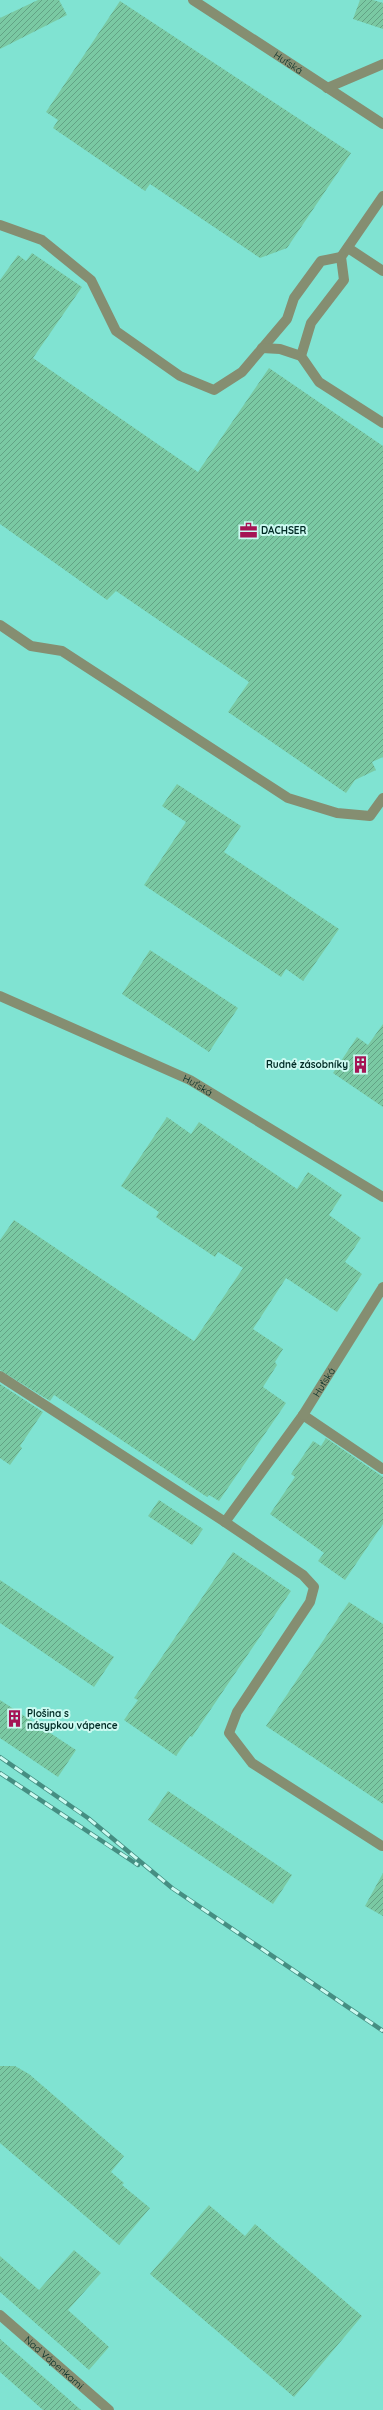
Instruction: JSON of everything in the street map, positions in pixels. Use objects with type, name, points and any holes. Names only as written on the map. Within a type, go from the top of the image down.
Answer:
[{"type":"street","name":"Huťská","points":[[193,0],[383,124]]},
{"type":"street","points":[[327,88],[383,64]]},
{"type":"street","points":[[0,225],[42,240],[92,280],[116,331],[180,376],[214,390],[242,372],[287,319],[294,298],[321,261],[341,257],[383,196]]},
{"type":"street","points":[[348,248],[383,271]]},
{"type":"street","points":[[301,356],[311,323],[344,280],[341,257]]},
{"type":"street","points":[[262,348],[280,349],[301,356],[319,382],[383,423]]},
{"type":"street","points":[[0,625],[31,646],[62,651],[288,798],[337,813],[370,816],[383,798]]},
{"type":"street","name":"Huťská","points":[[0,996],[190,1080],[383,1197]]},
{"type":"street","name":"Huťská","points":[[225,1522],[303,1415],[383,1287]]},
{"type":"street","points":[[0,1376],[225,1522],[303,1575],[314,1587],[310,1602],[237,1712],[228,1733],[252,1763],[382,1846]]},
{"type":"street","points":[[303,1415],[383,1469]]},
{"type":"street","name":"Nad Vápenkami","points":[[0,2315],[109,2410]]},
{"type":"building","points":[[38,0],[59,0],[67,15],[0,49],[0,18]]},
{"type":"building","points":[[360,0],[373,0],[383,3],[383,29],[353,19]]},
{"type":"building","points":[[120,1],[351,153],[287,248],[260,258],[150,184],[145,191],[53,128],[58,120],[46,112]]},
{"type":"building","points":[[32,253],[82,287],[33,358],[198,472],[269,368],[383,446],[383,757],[372,762],[376,770],[355,780],[346,793],[228,712],[249,682],[116,591],[107,600],[0,524],[0,280],[18,255],[26,261]]},
{"type":"building","points":[[177,784],[241,826],[224,852],[339,929],[303,981],[286,969],[281,977],[144,885],[186,822],[162,806]]},
{"type":"building","points":[[150,950],[238,1008],[209,1052],[122,994]]},
{"type":"building","name":"Rudné zásobníky","points":[[383,1024],[383,1107],[333,1073],[357,1037],[368,1045]]},
{"type":"building","points":[[167,1117],[191,1134],[199,1122],[297,1189],[308,1172],[342,1195],[329,1215],[361,1238],[345,1262],[362,1274],[337,1312],[286,1278],[253,1329],[283,1349],[275,1362],[277,1365],[263,1387],[286,1403],[219,1501],[209,1495],[207,1497],[54,1395],[50,1401],[0,1370],[0,1240],[14,1220],[194,1341],[243,1268],[218,1252],[215,1257],[167,1225],[156,1217],[159,1212],[121,1186]]},
{"type":"building","points":[[0,1384],[43,1412],[20,1446],[22,1448],[10,1465],[0,1458]]},
{"type":"building","points":[[326,1438],[383,1477],[383,1524],[345,1580],[318,1561],[324,1553],[270,1514],[295,1477],[291,1474],[313,1441],[321,1446]]},
{"type":"building","points":[[159,1500],[203,1529],[192,1545],[148,1516]]},
{"type":"building","points":[[233,1552],[291,1591],[192,1737],[190,1736],[176,1756],[124,1720],[138,1700],[134,1698]]},
{"type":"building","points":[[0,1580],[114,1657],[94,1687],[0,1623]]},
{"type":"building","points":[[349,1602],[383,1624],[383,1804],[266,1726]]},
{"type":"building","name":"Plošina s násypkou vápence","points":[[0,1700],[76,1750],[58,1777],[0,1738]]},
{"type":"building","points":[[168,1791],[292,1875],[273,1904],[148,1820]]},
{"type":"building","points":[[383,1873],[383,1916],[365,1906]]},
{"type":"building","points":[[0,2066],[15,2066],[29,2074],[124,2156],[111,2172],[124,2183],[122,2185],[150,2208],[119,2245],[0,2143]]},
{"type":"building","points":[[209,2205],[245,2236],[255,2224],[362,2316],[294,2397],[150,2274]]},
{"type":"building","points":[[74,2250],[101,2273],[68,2310],[109,2347],[89,2370],[0,2292],[0,2256],[39,2290]]},
{"type":"building","points":[[0,2339],[81,2410],[43,2410],[0,2372]]},
{"type":"railway","points":[[0,1757],[88,1818],[172,1888],[383,2031]]},
{"type":"railway","points":[[0,1773],[138,1865]]},
{"type":"place","name":"DACHSER","points":[[248,530]]},
{"type":"place","name":"Rudné zásobníky","points":[[361,1064]]},
{"type":"place","name":"Plošina s násypkou vápence","points":[[14,1719]]}]
